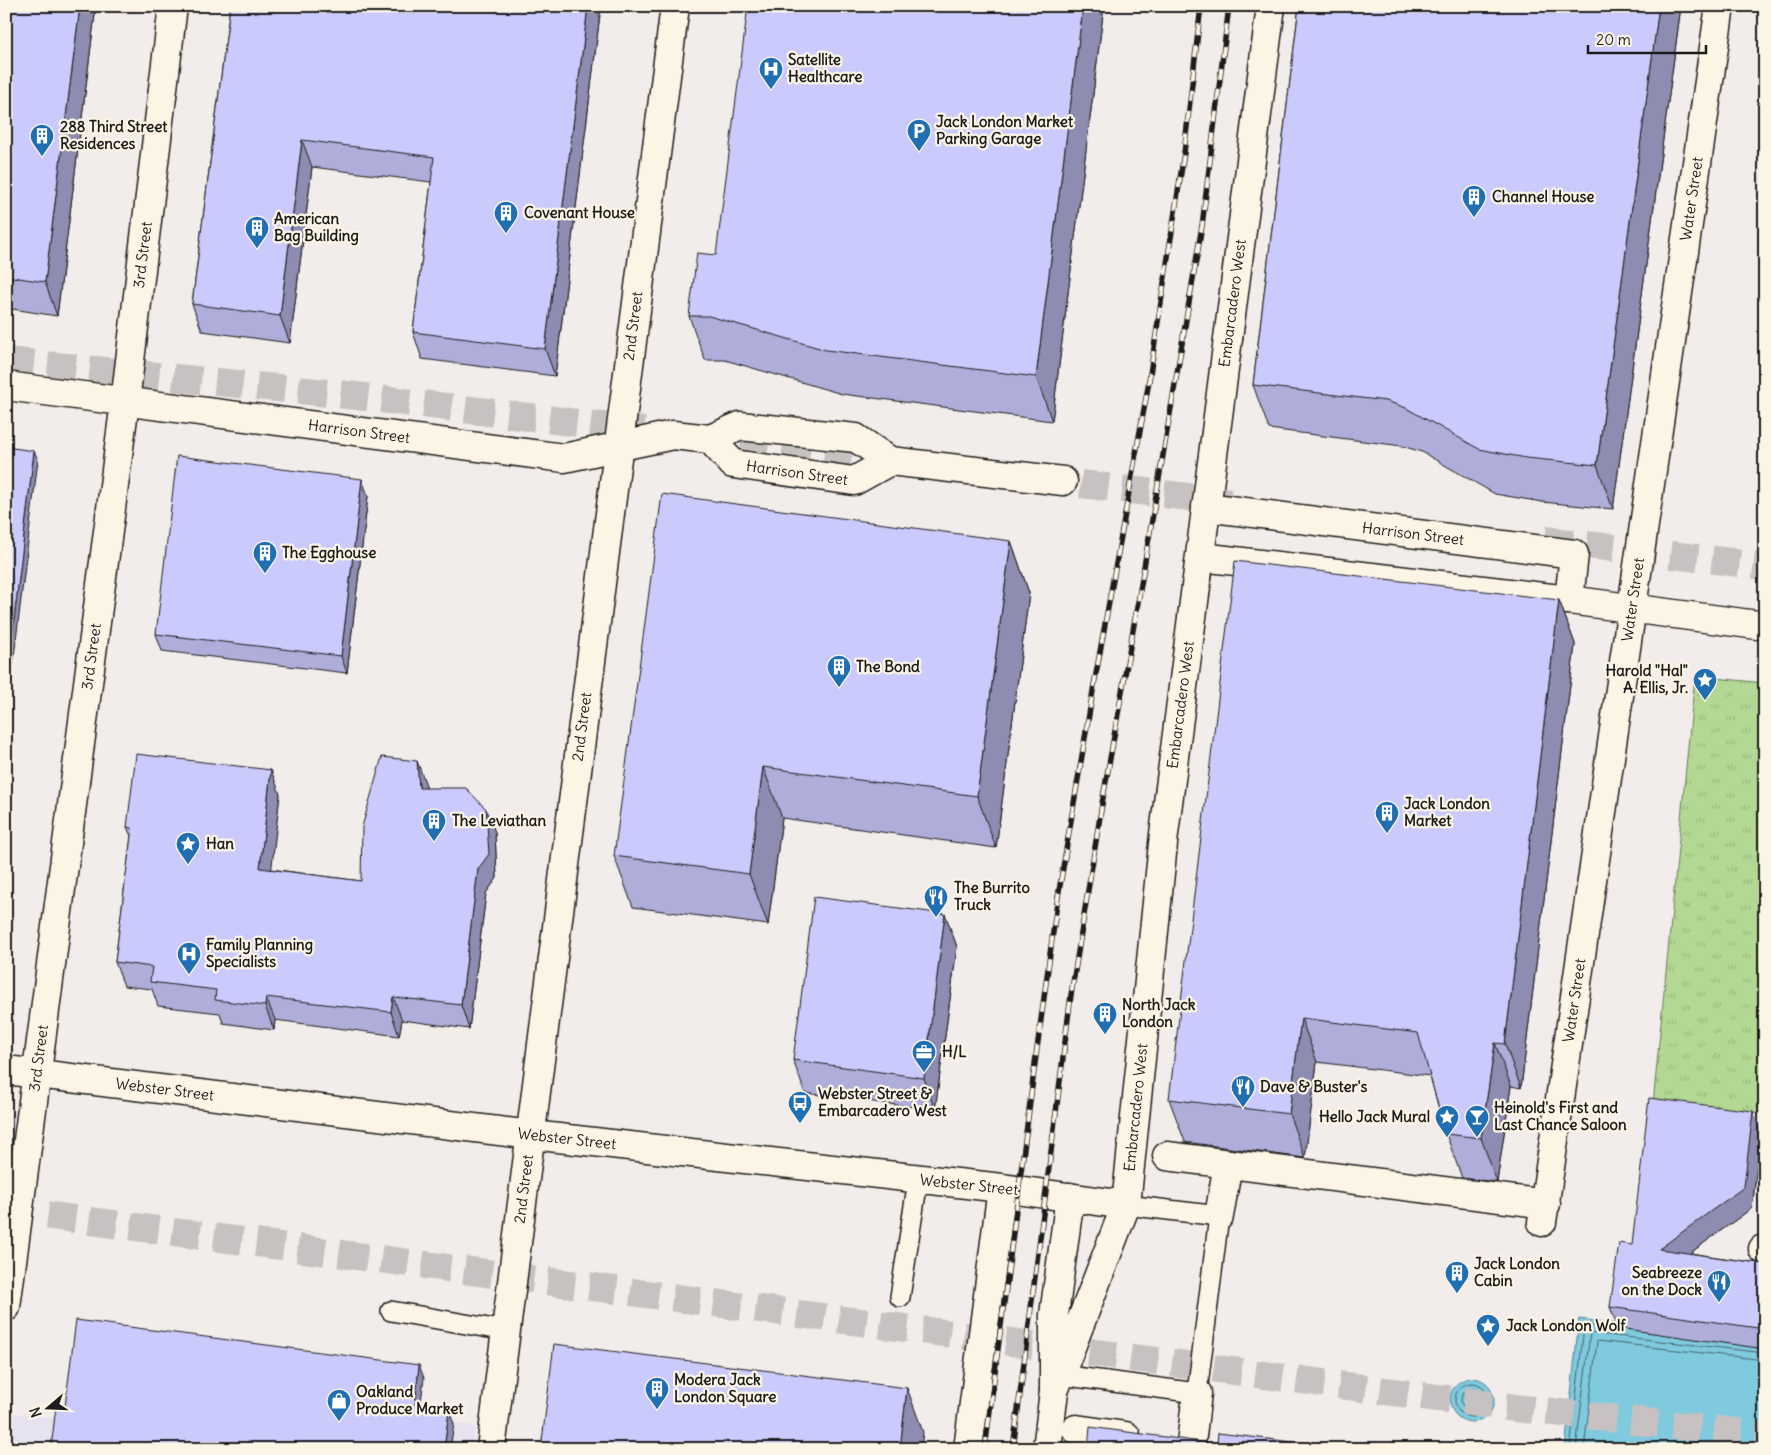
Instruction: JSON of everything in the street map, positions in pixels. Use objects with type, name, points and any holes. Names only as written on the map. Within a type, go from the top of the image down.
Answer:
[{"type":"street","name":"3rd Street","points":[[6,1307],[125,402],[173,6]]},
{"type":"street","name":"2nd Street","points":[[491,1449],[617,446],[675,6]]},
{"type":"street","name":"Embarcadero West","points":[[1057,1383],[1126,1205],[1164,834],[1271,6]]},
{"type":"street","name":"Water Street","points":[[1228,1164],[1544,1213],[1720,6]]},
{"type":"street","name":"Harrison Street","points":[[6,386],[564,458],[673,435],[710,439],[740,426],[856,438],[890,461],[1063,481]]},
{"type":"street","name":"Harrison Street","points":[[710,439],[733,464],[854,481],[890,461]]},
{"type":"street","name":"Harrison Street","points":[[1206,507],[1574,554],[1569,600]]},
{"type":"street","points":[[1201,557],[1569,600],[1765,626]]},
{"type":"street","name":"Webster Street","points":[[6,1070],[918,1180],[1002,1188],[1126,1205]]},
{"type":"street","points":[[1167,1156],[1228,1164],[1219,1216]]},
{"type":"street","points":[[968,1449],[1002,1188]]},
{"type":"street","name":"Embarcadero West","points":[[1047,1449],[1057,1383],[1054,1315],[1070,1197]]},
{"type":"street","points":[[1076,1429],[1204,1446],[1197,1393]]},
{"type":"lane","points":[[900,1298],[918,1180]]},
{"type":"lane","points":[[1057,1383],[1197,1393],[1219,1216],[1126,1205]]},
{"type":"lane","points":[[391,1311],[506,1332]]},
{"type":"shaded area","name":"Oakland Produce Market","points":[[242,1397],[475,1426],[472,1449],[6,1449],[6,1412],[69,1420]]},
{"type":"green space","points":[[1695,676],[1765,683],[1765,1113],[1653,1104]]},
{"type":"water","points":[[1579,1319],[1765,1342],[1765,1449],[1565,1449]]},
{"type":"water","points":[[1468,1378],[1476,1378],[1488,1384],[1494,1400],[1488,1416],[1476,1422],[1468,1422],[1456,1416],[1450,1404],[1450,1396],[1456,1384]]},
{"type":"building","name":"288 Third Street Residences","points":[[6,6],[80,6],[45,282],[6,276]]},
{"type":"building","points":[[230,6],[588,6],[545,349],[413,332],[434,157],[302,140],[280,316],[192,304]]},
{"type":"building","name":"Jack London Market Parking Garage","points":[[748,6],[1083,6],[1036,377],[826,350],[709,316],[689,316],[697,253],[716,255]]},
{"type":"building","name":"Channel House","points":[[1299,6],[1659,6],[1597,465],[1526,458],[1479,449],[1406,408],[1386,401],[1253,385]]},
{"type":"building","points":[[6,447],[34,451],[6,687]]},
{"type":"building","name":"The Egghouse","points":[[177,456],[362,479],[341,656],[156,634]]},
{"type":"building","name":"The Bond","points":[[662,494],[1011,541],[977,796],[763,767],[749,874],[614,856]]},
{"type":"building","name":"Jack London Market","points":[[1235,561],[1559,600],[1505,1044],[1495,1043],[1481,1138],[1446,1134],[1418,1033],[1301,1018],[1289,1114],[1169,1099]]},
{"type":"building","points":[[136,754],[271,770],[260,868],[361,881],[362,827],[382,757],[417,761],[419,788],[466,788],[486,809],[489,854],[478,869],[461,1005],[393,997],[391,1012],[266,997],[265,1006],[215,1000],[216,990],[150,982],[152,967],[115,962],[132,828],[127,827]]},
{"type":"building","points":[[814,897],[945,914],[924,1078],[793,1060]]},
{"type":"building","points":[[1649,1098],[1753,1111],[1744,1187],[1659,1249],[1765,1264],[1765,1329],[1610,1307],[1619,1243],[1632,1245]]},
{"type":"building","points":[[76,1320],[419,1365],[415,1405],[449,1411],[444,1449],[51,1449],[56,1406],[65,1407]]},
{"type":"building","points":[[554,1344],[907,1388],[900,1449],[541,1449]]},
{"type":"building","points":[[1090,1427],[1217,1444],[1218,1433],[1351,1449],[1088,1449]]},
{"type":"tunnel","points":[[6,361],[348,395],[644,431]]},
{"type":"tunnel","points":[[699,438],[897,462]]},
{"type":"tunnel","points":[[1039,479],[1230,502]]},
{"type":"tunnel","points":[[1545,540],[1765,566]]},
{"type":"tunnel","points":[[6,1210],[1515,1408],[1765,1435]]},
{"type":"railway","points":[[985,1449],[1057,903],[1148,387],[1184,153],[1201,6]]},
{"type":"railway","points":[[1013,1449],[1071,995],[1103,798],[1202,226],[1229,6]]},
{"type":"place","name":"Satellite Healthcare","points":[[771,90]]},
{"type":"place","name":"Jack London Market Parking Garage","points":[[919,152]]},
{"type":"place","name":"288 Third Street Residences","points":[[42,157]]},
{"type":"place","name":"Channel House","points":[[1474,218]]},
{"type":"place","name":"Covenant House","points":[[506,234]]},
{"type":"place","name":"American Bag Building","points":[[257,249]]},
{"type":"place","name":"The Egghouse","points":[[265,574]]},
{"type":"place","name":"The Bond","points":[[839,688]]},
{"type":"place","name":"Harold \"Hal\" A. Ellis, Jr.","points":[[1705,701]]},
{"type":"place","name":"Jack London Market","points":[[1387,834]]},
{"type":"place","name":"The Leviathan","points":[[434,842]]},
{"type":"place","name":"Han","points":[[188,865]]},
{"type":"place","name":"The Burrito Truck","points":[[936,918]]},
{"type":"place","name":"Family Planning Specialists","points":[[189,975]]},
{"type":"place","name":"North Jack London","points":[[1105,1035]]},
{"type":"place","name":"H/L","points":[[924,1073]]},
{"type":"place","name":"Dave & Buster's","points":[[1243,1108]]},
{"type":"place","name":"Webster Street & Embarcadero West","points":[[800,1124]]},
{"type":"place","name":"Hello Jack Mural","points":[[1447,1138]]},
{"type":"place","name":"Heinold's First and Last Chance Saloon","points":[[1477,1138]]},
{"type":"place","name":"Jack London Cabin","points":[[1457,1294]]},
{"type":"place","name":"Seabreeze on the Dock","points":[[1719,1303]]},
{"type":"place","name":"Jack London Wolf","points":[[1488,1347]]},
{"type":"place","name":"Modera Jack London Square","points":[[657,1410]]},
{"type":"place","name":"Oakland Produce Market","points":[[339,1422]]}]
